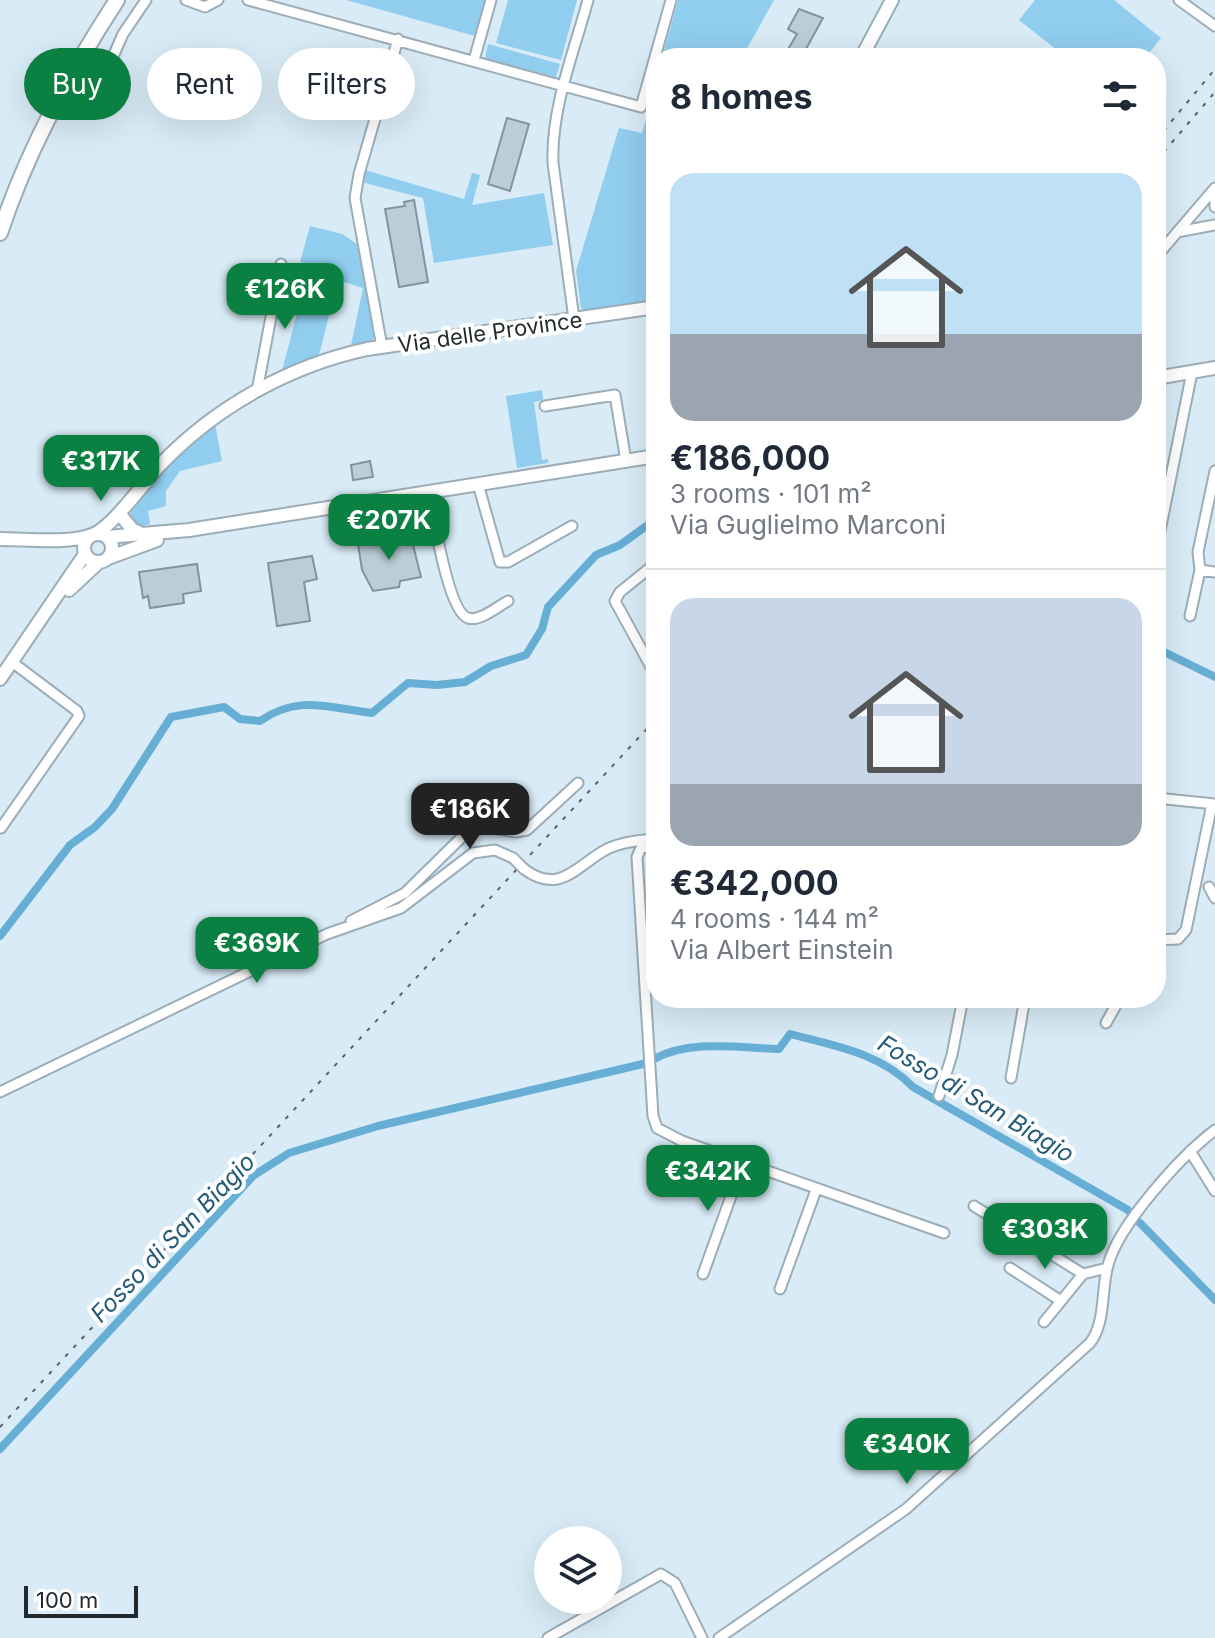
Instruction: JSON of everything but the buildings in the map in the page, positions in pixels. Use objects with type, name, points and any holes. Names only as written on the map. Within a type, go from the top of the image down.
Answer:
[{"type":"main road","points":[[0,223],[58,101],[117,0]]},
{"type":"main road","points":[[866,48],[892,0]]},
{"type":"main road","points":[[0,233],[11,200]]},
{"type":"main road","points":[[0,245],[11,200]]},
{"type":"main road","name":"Via delle Province","points":[[55,603],[85,551],[86,540],[133,497],[187,439],[213,418],[257,391],[324,361],[382,347],[646,308]]},
{"type":"main road","points":[[1166,376],[1215,368]]},
{"type":"main road","points":[[40,540],[85,551],[91,560],[109,548],[145,535],[646,458]]},
{"type":"main road","name":"Via delle Province","points":[[109,548],[133,497]]},
{"type":"main road","points":[[123,518],[132,529],[145,535]]},
{"type":"main road","points":[[0,679],[55,603],[109,548],[189,530]]},
{"type":"main road","points":[[0,539],[40,540],[93,535],[109,548]]},
{"type":"street","points":[[117,48],[146,0]]},
{"type":"street","points":[[186,0],[205,7],[218,0]]},
{"type":"street","points":[[248,0],[641,107],[646,89]]},
{"type":"street","points":[[474,60],[491,0]]},
{"type":"street","points":[[574,319],[553,163],[555,124],[588,0]]},
{"type":"street","points":[[658,48],[671,0]]},
{"type":"street","points":[[1179,0],[1193,4],[1215,26]]},
{"type":"street","points":[[382,347],[356,218],[355,198],[359,174],[398,39]]},
{"type":"street","points":[[1215,191],[1215,207]]},
{"type":"street","points":[[1166,245],[1215,191]]},
{"type":"street","points":[[1177,232],[1215,225]]},
{"type":"street","points":[[257,391],[281,264]]},
{"type":"street","points":[[1166,501],[1192,372]]},
{"type":"street","points":[[545,406],[615,395],[626,461]]},
{"type":"street","points":[[1190,616],[1200,570],[1198,555],[1215,471]]},
{"type":"street","points":[[478,484],[500,562],[508,562],[572,526]]},
{"type":"street","points":[[429,492],[446,574],[463,616],[476,618],[508,601]]},
{"type":"street","points":[[1200,570],[1215,572]]},
{"type":"street","points":[[646,571],[620,592],[615,601],[646,651]]},
{"type":"street","points":[[1,828],[79,716],[75,709],[12,662]]},
{"type":"street","points":[[346,927],[359,916],[405,893],[463,835],[485,827],[516,832],[527,830],[578,783]]},
{"type":"street","points":[[1166,799],[1213,804],[1186,930],[1178,939],[1166,940]]},
{"type":"street","points":[[0,1092],[136,1024],[346,927],[406,906],[476,852],[495,850],[513,858],[539,878],[557,879],[616,845],[646,840]]},
{"type":"street","points":[[646,847],[641,848],[637,855],[646,996]]},
{"type":"street","points":[[1209,887],[1215,898]]},
{"type":"street","points":[[647,1008],[654,1122],[669,1136],[944,1233]]},
{"type":"street","points":[[939,1096],[954,1048],[961,1008]]},
{"type":"street","points":[[1011,1078],[1023,1008]]},
{"type":"street","points":[[1106,1023],[1114,1008]]},
{"type":"street","points":[[719,1638],[906,1509],[1090,1343],[1099,1326],[1107,1268],[1119,1240],[1165,1178],[1215,1130]]},
{"type":"street","points":[[1190,1151],[1215,1191]]},
{"type":"street","points":[[703,1274],[743,1163]]},
{"type":"street","points":[[780,1289],[816,1190]]},
{"type":"street","points":[[974,1206],[1083,1274]]},
{"type":"street","points":[[1010,1268],[1061,1301]]},
{"type":"street","points":[[1044,1322],[1083,1274],[1107,1268]]},
{"type":"street","points":[[548,1638],[663,1574],[677,1585],[702,1638]]},
{"type":"shaded area","points":[[346,0],[485,0],[475,36]]},
{"type":"shaded area","points":[[508,0],[577,0],[561,60],[496,43]]},
{"type":"shaded area","points":[[678,0],[774,0],[747,48],[665,48]]},
{"type":"shaded area","points":[[1035,0],[1114,0],[1161,38],[1153,48],[1054,48],[1019,20]]},
{"type":"shaded area","points":[[488,44],[560,64],[556,77],[485,58]]},
{"type":"shaded area","points":[[646,120],[646,304],[585,311],[581,308],[576,271],[619,128],[642,133]]},
{"type":"shaded area","points":[[365,170],[464,199],[472,173],[480,175],[472,205],[544,193],[553,245],[434,263],[423,198],[361,182]]},
{"type":"shaded area","points":[[310,226],[342,234],[357,244],[375,336],[371,343],[350,350],[363,288],[338,280],[318,359],[281,374],[310,265],[300,262]]},
{"type":"shaded area","points":[[542,390],[543,400],[534,402],[542,460],[548,459],[548,463],[517,468],[506,396]]},
{"type":"shaded area","points":[[215,424],[222,461],[180,471],[166,491],[166,506],[148,511],[150,524],[135,528],[131,523],[131,512],[177,455]]},
{"type":"waterway","points":[[0,936],[70,845],[95,827],[112,809],[171,717],[224,707],[240,719],[260,721],[301,705],[372,713],[408,683],[437,685],[465,682],[491,666],[526,655],[542,629],[548,607],[596,555],[620,545],[646,526]]},
{"type":"waterway","points":[[1166,653],[1215,677]]},
{"type":"waterway","name":"Fosso di San Biagio","points":[[654,1059],[699,1047],[779,1049],[790,1034],[856,1052],[886,1066],[913,1087],[1128,1210],[1134,1217]]},
{"type":"waterway","name":"Fosso di San Biagio","points":[[0,1449],[253,1176],[289,1153],[378,1126],[647,1063]]},
{"type":"waterway","name":"Fosso di San Biagio","points":[[1140,1223],[1215,1300]]},
{"type":"railway","points":[[1166,128],[1215,69]]},
{"type":"railway","points":[[1166,149],[1215,92]]},
{"type":"railway","points":[[0,1427],[646,730]]}]
